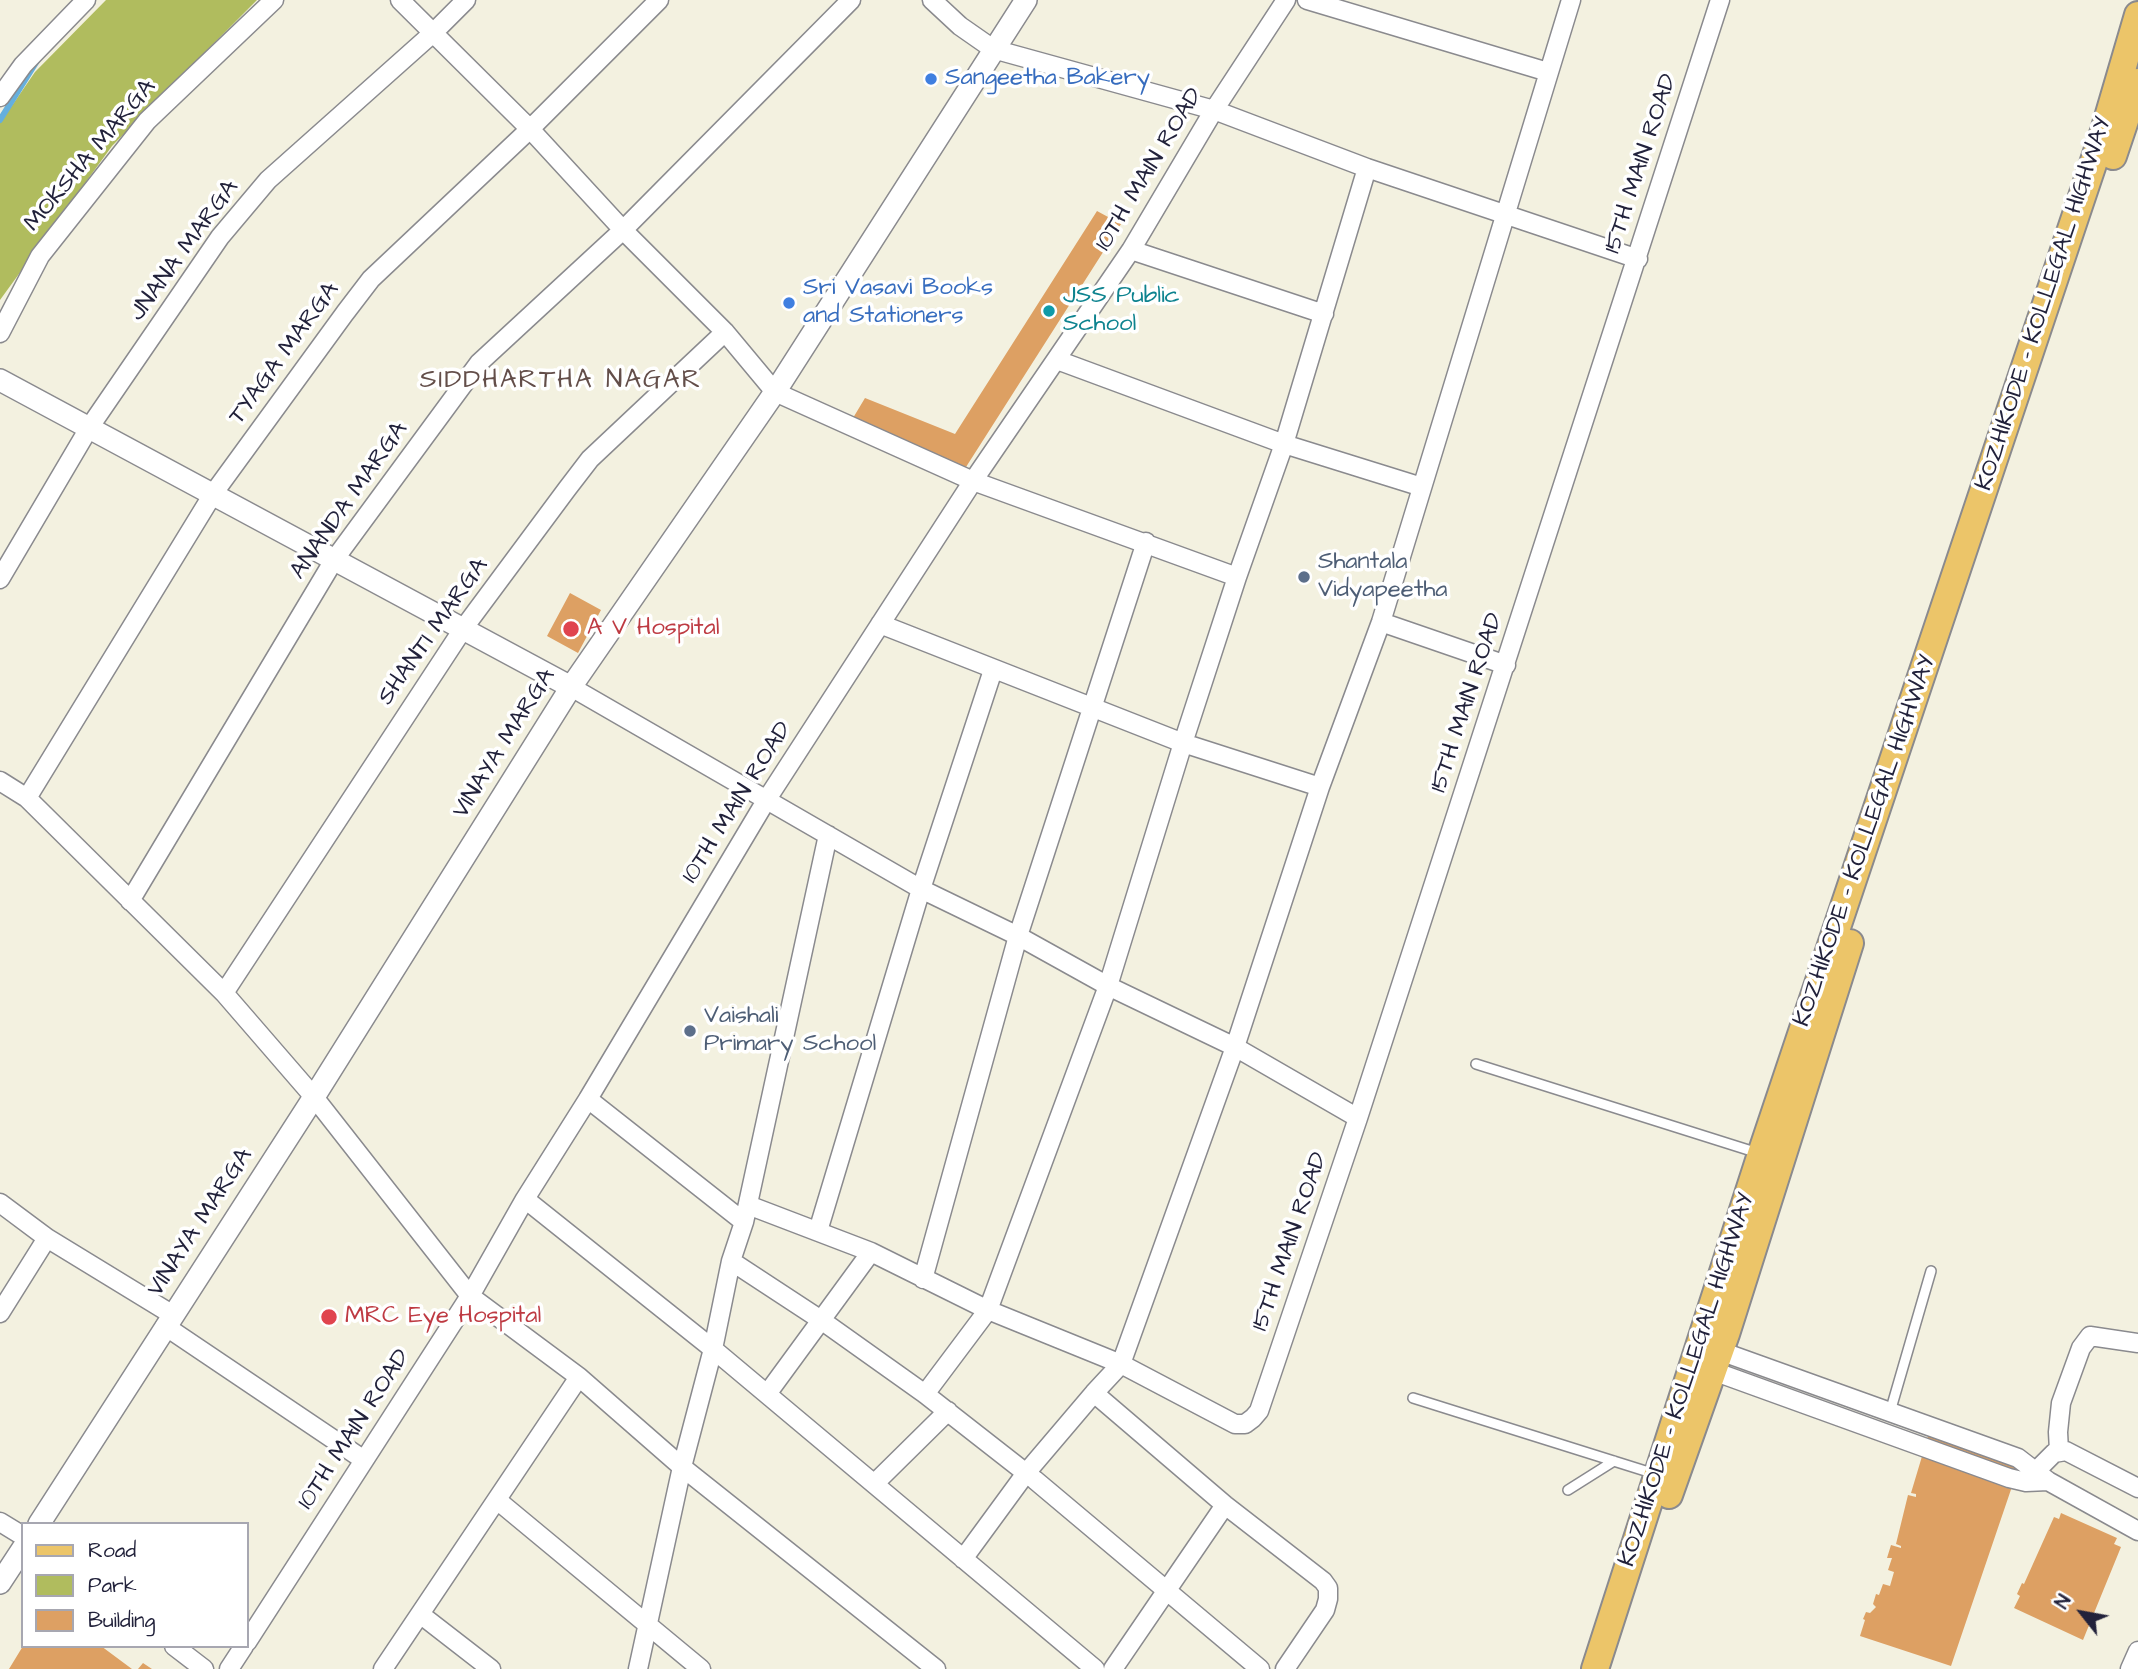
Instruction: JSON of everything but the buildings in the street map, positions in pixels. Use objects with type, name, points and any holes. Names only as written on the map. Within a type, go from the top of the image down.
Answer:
[{"type":"main road","name":"KOZHIKODE - KOLLEGAL HIGHWAY","points":[[1595,1669],[1760,1154],[2120,135],[2138,15]]},
{"type":"main road","points":[[1614,1669],[1658,1525],[1716,1361],[1899,789],[2138,82]]},
{"type":"street","points":[[0,97],[23,65],[86,0]]},
{"type":"street","name":"MOKSHA MARGA","points":[[0,333],[40,256],[147,121],[274,0]]},
{"type":"street","points":[[400,0],[530,129],[623,230],[725,332],[775,392],[973,481],[1237,577]]},
{"type":"street","name":"JNANA MARGA","points":[[0,579],[89,428],[220,237],[268,180],[467,0]]},
{"type":"street","name":"TYAGA MARGA","points":[[27,798],[213,495],[371,279],[530,129],[659,0]]},
{"type":"street","name":"ANANDA MARGA","points":[[130,901],[334,560],[479,363],[623,230],[851,0]]},
{"type":"street","points":[[932,0],[960,26],[993,49],[1214,110],[1367,168],[1638,259]]},
{"type":"street","name":"VINAYA MARGA","points":[[40,1522],[314,1097],[571,687],[775,392],[1026,0]]},
{"type":"street","name":"10TH MAIN ROAD","points":[[248,1639],[470,1296],[525,1199],[588,1100],[767,799],[973,481],[1131,250],[1214,110],[1286,0]]},
{"type":"street","points":[[1307,0],[1548,72]]},
{"type":"street","points":[[963,1559],[1026,1473],[1121,1364],[1234,1047],[1320,787],[1381,622],[1571,0]]},
{"type":"street","name":"15TH MAIN ROAD","points":[[1121,1364],[1236,1424],[1245,1424],[1259,1411],[1358,1118],[1720,0]]},
{"type":"street","points":[[925,1394],[988,1310],[1108,986],[1183,743],[1284,444],[1367,168]]},
{"type":"street","points":[[1131,250],[1324,314]]},
{"type":"street","name":"SHANTI MARGA","points":[[224,993],[463,629],[590,459],[725,332]]},
{"type":"street","points":[[1057,360],[1284,444],[1422,487]]},
{"type":"street","points":[[0,380],[571,687],[921,889],[1018,936],[1108,986],[1234,1047],[1358,1118]]},
{"type":"street","points":[[923,1279],[1018,936],[1146,542]]},
{"type":"street","points":[[1381,622],[1506,665]]},
{"type":"street","points":[[880,624],[1183,743],[1320,787]]},
{"type":"street","points":[[818,1231],[921,889],[993,670]]},
{"type":"street","points":[[0,781],[27,798],[224,993],[314,1097],[470,1296],[579,1377],[682,1467],[936,1669]]},
{"type":"street","points":[[638,1669],[682,1467],[713,1349],[731,1261],[746,1214],[828,835]]},
{"type":"street","points":[[588,1100],[746,1214],[818,1231],[871,1252],[988,1310],[1121,1364]]},
{"type":"street","points":[[525,1199],[713,1349],[1095,1669]]},
{"type":"street","points":[[0,1203],[364,1460]]},
{"type":"street","points":[[0,1313],[47,1238]]},
{"type":"street","points":[[767,1394],[871,1252]]},
{"type":"street","points":[[731,1261],[821,1320],[948,1411],[1260,1669]]},
{"type":"street","points":[[2059,1451],[2061,1403],[2081,1348],[2090,1336],[2138,1343]]},
{"type":"street","points":[[1716,1361],[1890,1412],[2018,1458],[2042,1476],[2138,1531]]},
{"type":"street","points":[[1716,1361],[2010,1478],[2026,1482],[2042,1476],[2054,1453],[2059,1451],[2073,1453],[2138,1488]]},
{"type":"street","points":[[383,1669],[579,1377]]},
{"type":"street","points":[[1094,1393],[1225,1505],[1323,1581],[1328,1588],[1325,1610],[1285,1669]]},
{"type":"street","points":[[874,1484],[948,1411]]},
{"type":"street","points":[[497,1500],[701,1669]]},
{"type":"street","points":[[1113,1669],[1225,1505]]},
{"type":"street","points":[[0,1521],[21,1535]]},
{"type":"street","points":[[0,1583],[21,1551]]},
{"type":"street","points":[[419,1614],[491,1669]]},
{"type":"street","points":[[177,1648],[204,1669]]},
{"type":"street","name":"10TH MAIN ROAD","points":[[229,1669],[242,1648]]},
{"type":"street","points":[[2130,1669],[2138,1651]]},
{"type":"lane","points":[[1476,1064],[1760,1154]]},
{"type":"lane","points":[[1890,1412],[1931,1271]]},
{"type":"lane","points":[[1413,1398],[1657,1474]]},
{"type":"lane","points":[[1568,1490],[1614,1461]]},
{"type":"green space","points":[[106,0],[257,0],[112,146],[0,300],[0,123],[35,72]]},
{"type":"waterway","points":[[0,120],[37,61]]},
{"type":"place","name":"Sangeetha Bakery","points":[[931,79]]},
{"type":"place","name":"Sri Vasavi Books and Stationers","points":[[789,303]]},
{"type":"place","name":"JSS Public School","points":[[1049,311]]},
{"type":"place","name":"Shantala Vidyapeetha","points":[[1304,577]]},
{"type":"place","name":"A V Hospital","points":[[571,629]]},
{"type":"place","name":"Vaishali Primary School","points":[[690,1031]]},
{"type":"place","name":"MRC Eye Hospital","points":[[329,1317]]},
{"type":"district","name":"SIDDHARTHA NAGAR","points":[[561,382]]}]
